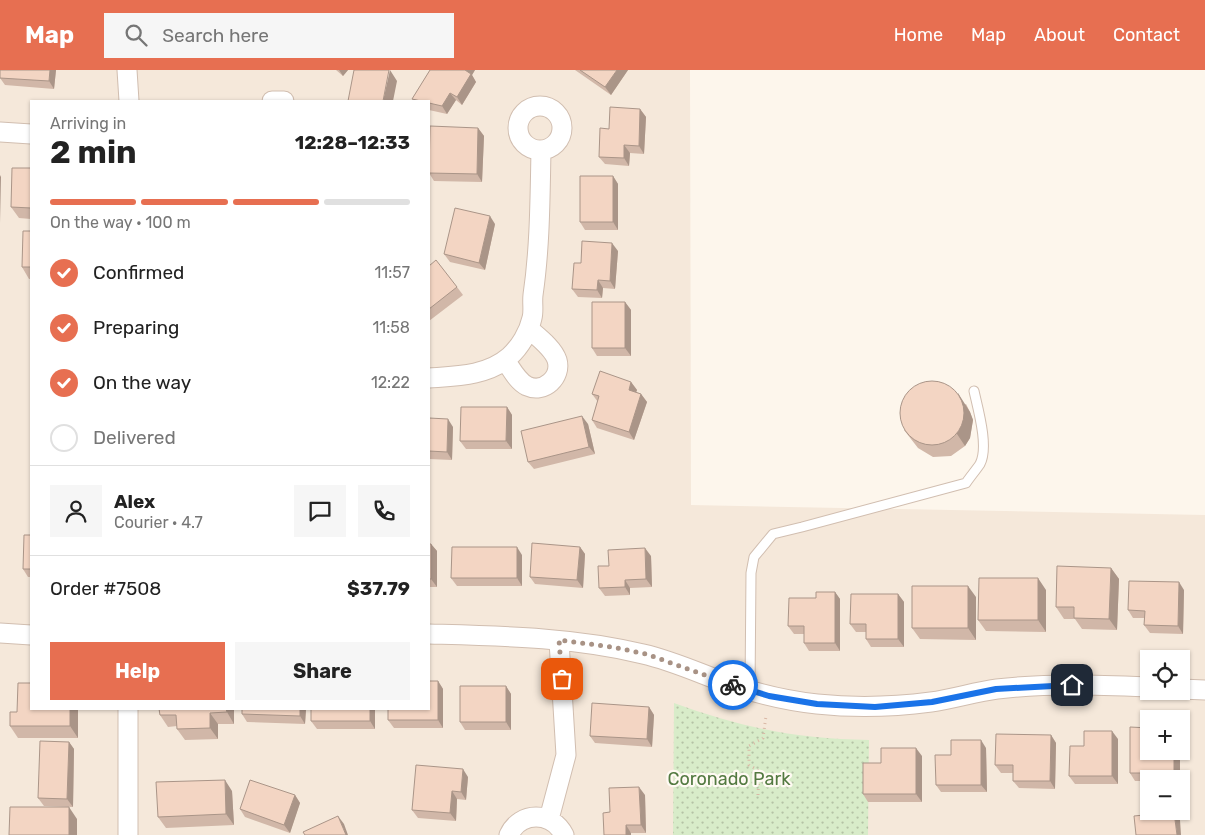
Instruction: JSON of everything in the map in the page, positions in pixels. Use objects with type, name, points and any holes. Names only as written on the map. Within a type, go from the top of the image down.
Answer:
[{"type":"street","points":[[127,70],[129,100]]},
{"type":"street","points":[[0,132],[30,134]]},
{"type":"street","points":[[430,378],[476,373],[502,362],[515,351],[529,329],[533,316],[532,302],[540,238],[541,150]]},
{"type":"street","points":[[502,362],[527,386],[535,388],[544,387],[551,383],[556,376],[557,359],[553,352],[529,329]]},
{"type":"street","points":[[0,633],[30,635]]},
{"type":"street","points":[[430,634],[559,640],[612,647],[646,654],[769,696],[817,704],[875,707],[932,702],[996,689],[1039,686],[1140,687]]},
{"type":"street","points":[[549,819],[566,755],[559,640]]},
{"type":"street","points":[[1190,689],[1205,690]]},
{"type":"street","points":[[128,710],[128,835]]},
{"type":"street","points":[[509,835],[519,822],[529,817],[539,816],[549,819],[557,825],[564,835]]},
{"type":"lane","points":[[750,690],[752,573],[754,557],[773,534],[966,483],[980,464],[982,456],[982,423],[974,391]]},
{"type":"path","points":[[758,796],[759,771],[749,765],[749,746],[763,738],[769,696]]},
{"type":"shaded area","points":[[0,70],[690,70],[691,505],[1205,515],[1205,835],[0,835]]},
{"type":"green space","name":"Coronado Park","points":[[674,703],[723,719],[770,730],[818,737],[869,740],[868,835],[673,835]]},
{"type":"building","points":[[0,70],[50,70],[49,81],[0,78]]},
{"type":"building","points":[[354,70],[389,70],[383,100],[348,100]]},
{"type":"building","points":[[430,70],[465,70],[471,74],[457,97],[450,93],[442,106],[430,103],[430,100],[412,99]]},
{"type":"building","points":[[580,70],[617,70],[605,87]]},
{"type":"building","points":[[610,107],[640,109],[639,146],[624,145],[624,158],[599,157],[600,128],[609,129]]},
{"type":"building","points":[[430,126],[478,128],[477,174],[430,173]]},
{"type":"building","points":[[12,168],[30,168],[30,208],[11,207]]},
{"type":"building","points":[[580,176],[613,176],[613,222],[580,222]]},
{"type":"building","points":[[455,208],[490,216],[479,263],[444,254]]},
{"type":"building","points":[[23,231],[30,231],[30,267],[22,267]]},
{"type":"building","points":[[582,241],[612,243],[610,281],[598,280],[597,290],[572,289],[574,263],[581,263]]},
{"type":"building","points":[[436,260],[457,287],[430,308],[430,265]]},
{"type":"building","points":[[592,302],[625,302],[625,348],[592,348]]},
{"type":"building","points":[[600,371],[631,382],[629,390],[641,394],[629,432],[592,420],[599,396],[592,394]]},
{"type":"building","points":[[926,381],[938,381],[955,390],[962,401],[964,413],[962,425],[955,436],[938,445],[926,445],[914,440],[905,431],[900,419],[900,407],[905,395],[914,386]]},
{"type":"building","points":[[461,407],[507,407],[506,441],[460,441]]},
{"type":"building","points":[[582,416],[589,447],[528,462],[521,431]]},
{"type":"building","points":[[430,418],[448,419],[447,452],[430,451]]},
{"type":"building","points":[[24,535],[30,535],[30,569],[23,569]]},
{"type":"building","points":[[532,543],[580,547],[577,580],[530,577]]},
{"type":"building","points":[[430,544],[431,544],[430,579]]},
{"type":"building","points":[[452,547],[517,547],[517,578],[451,578]]},
{"type":"building","points":[[645,548],[646,579],[625,580],[625,587],[599,588],[598,566],[609,566],[608,550]]},
{"type":"building","points":[[1057,566],[1111,568],[1109,619],[1074,618],[1074,607],[1056,607]]},
{"type":"building","points":[[979,578],[1038,578],[1038,620],[978,620]]},
{"type":"building","points":[[1129,581],[1179,582],[1178,626],[1144,625],[1145,611],[1128,610]]},
{"type":"building","points":[[912,586],[968,586],[968,628],[912,628]]},
{"type":"building","points":[[816,592],[835,592],[835,643],[804,643],[804,626],[788,626],[789,598],[816,598]]},
{"type":"building","points":[[851,594],[898,594],[898,639],[866,639],[866,624],[850,624]]},
{"type":"building","points":[[430,681],[438,681],[438,720],[388,720],[388,710],[430,710]]},
{"type":"building","points":[[18,683],[30,683],[30,710],[70,710],[70,726],[10,726],[10,712],[17,712]]},
{"type":"building","points":[[460,686],[506,686],[506,722],[460,722]]},
{"type":"building","points":[[592,703],[649,707],[647,739],[590,736]]},
{"type":"building","points":[[159,710],[226,710],[227,712],[210,713],[210,728],[177,729],[176,715],[160,715]]},
{"type":"building","points":[[242,710],[300,710],[300,716],[242,714]]},
{"type":"building","points":[[311,710],[370,710],[370,721],[311,721]]},
{"type":"building","points":[[1130,727],[1140,728],[1140,760],[1174,760],[1174,770],[1140,770],[1140,773],[1130,773]]},
{"type":"building","points":[[1084,731],[1112,731],[1112,776],[1069,776],[1070,746],[1084,746]]},
{"type":"building","points":[[996,734],[1051,735],[1050,781],[1013,781],[1013,765],[995,765]]},
{"type":"building","points":[[951,740],[981,740],[981,785],[936,785],[935,755],[951,755]]},
{"type":"building","points":[[40,741],[69,742],[67,799],[38,798]]},
{"type":"building","points":[[881,748],[916,748],[916,794],[863,794],[863,763],[881,763]]},
{"type":"building","points":[[416,765],[463,769],[461,792],[452,791],[450,813],[412,810]]},
{"type":"building","points":[[225,780],[226,814],[158,817],[156,782]]},
{"type":"building","points":[[250,780],[295,795],[284,825],[240,809]]},
{"type":"building","points":[[639,787],[641,825],[626,825],[626,835],[604,835],[603,813],[610,812],[609,788]]},
{"type":"building","points":[[10,807],[69,807],[69,835],[9,835]]},
{"type":"building","points":[[1140,815],[1140,820],[1175,820],[1177,835],[1136,835],[1134,816]]},
{"type":"building","points":[[338,816],[346,835],[305,835],[303,832]]},
{"type":"way so far","points":[[562,679],[559,640],[612,647],[646,654],[733,685]]},
{"type":"route","points":[[733,685],[769,696],[817,704],[875,707],[932,702],[996,689],[1072,685]]}]
